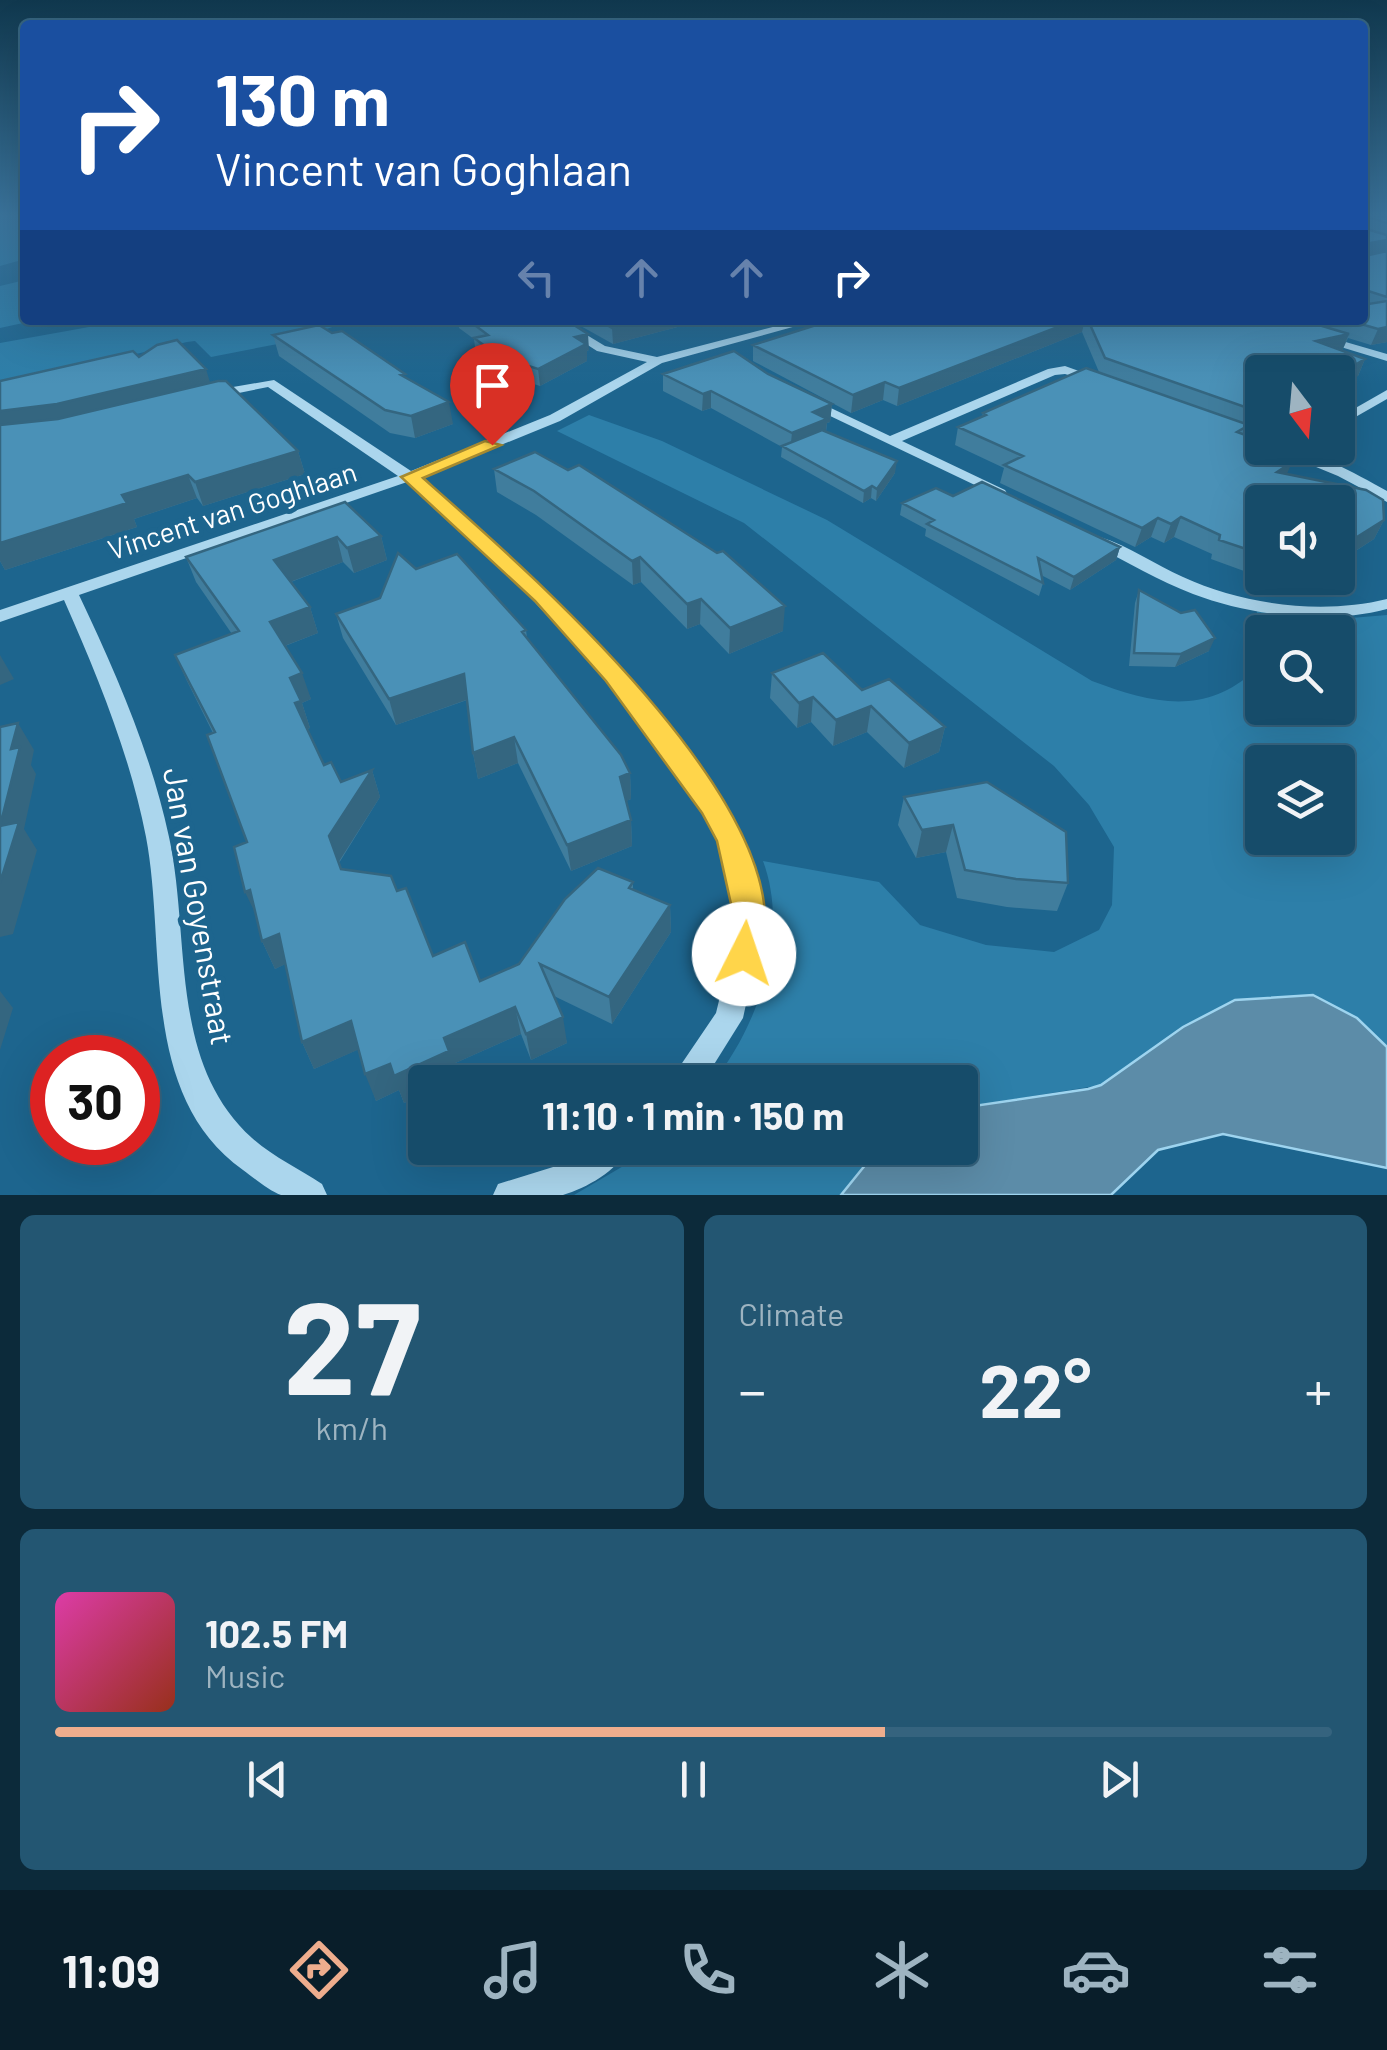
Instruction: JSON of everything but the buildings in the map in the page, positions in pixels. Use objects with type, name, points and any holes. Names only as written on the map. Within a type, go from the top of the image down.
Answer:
[{"type":"street","points":[[562,325],[601,348],[658,362]]},
{"type":"street","name":"Vincent van Goghlaan","points":[[0,616],[410,477],[556,418],[658,362],[792,325]]},
{"type":"street","points":[[1316,336],[1387,358]]},
{"type":"street","points":[[713,344],[728,354]]},
{"type":"street","points":[[891,441],[1052,372],[1077,373],[1114,386]]},
{"type":"street","points":[[199,398],[270,383],[410,477],[543,596],[615,676],[705,794],[732,840],[751,922],[729,1018],[697,1065]]},
{"type":"street","points":[[789,393],[1014,500]]},
{"type":"street","points":[[1355,413],[1387,394]]},
{"type":"street","points":[[1324,465],[1387,498]]},
{"type":"street","points":[[1086,535],[1206,592],[1257,604],[1324,610],[1387,604]]},
{"type":"street","name":"Jan van Goyenstraat","points":[[68,591],[119,701],[133,744],[158,842],[181,1041],[201,1098],[238,1147],[310,1195]]},
{"type":"street","points":[[509,1195],[574,1176],[589,1165]]},
{"type":"shaded area","points":[[20,281],[20,324],[0,328],[0,286]]},
{"type":"shaded area","points":[[100,325],[338,325],[288,342],[211,357],[195,341],[187,342],[0,386],[0,343]]},
{"type":"shaded area","points":[[589,415],[662,441],[827,520],[1092,681],[1156,700],[1177,701],[1217,695],[1245,678],[1245,725],[1355,725],[1355,618],[1387,615],[1387,1047],[1357,1018],[1183,1027],[1101,1085],[978,1105],[978,1065],[725,1065],[756,1006],[771,948],[773,918],[763,861],[879,882],[920,925],[986,945],[1054,952],[1099,930],[1112,905],[1114,847],[1089,805],[1054,766],[744,523],[557,431]]},
{"type":"shaded area","points":[[1257,611],[1298,615],[1257,615]]},
{"type":"shaded area","points":[[1313,995],[1357,1018],[1387,1047],[1387,1168],[1223,1134],[1158,1150],[1111,1195],[841,1195],[865,1165],[978,1165],[978,1105],[1101,1085],[1183,1027],[1235,1000]]},
{"type":"shaded area","points":[[625,1165],[865,1165],[841,1195],[574,1195]]},
{"type":"route","points":[[492,445],[410,477],[472,528],[543,596],[615,676],[713,806],[732,840],[751,922],[744,954]]}]
